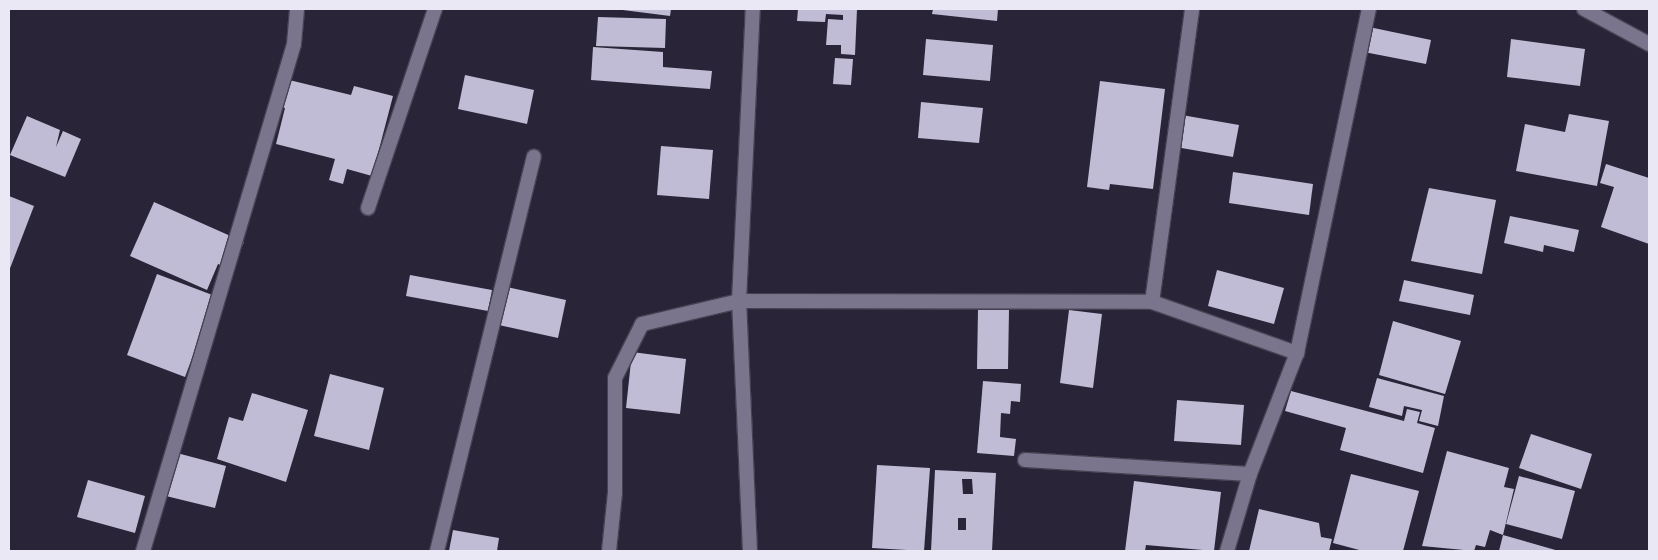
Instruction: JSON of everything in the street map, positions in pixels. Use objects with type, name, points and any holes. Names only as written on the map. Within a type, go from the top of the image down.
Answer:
[{"type":"street","points":[[143,551],[294,44],[297,9]]},
{"type":"street","points":[[368,208],[435,9]]},
{"type":"street","points":[[750,551],[738,301],[753,9]]},
{"type":"street","points":[[1152,302],[1192,9]]},
{"type":"street","points":[[1227,551],[1250,474],[1297,353],[1369,9]]},
{"type":"street","points":[[1584,9],[1649,44]]},
{"type":"street","points":[[437,551],[534,157]]},
{"type":"street","points":[[609,551],[615,493],[615,378],[642,324],[738,301],[1152,302],[1297,353]]},
{"type":"street","points":[[1025,460],[1250,474]]},
{"type":"building","points":[[615,9],[671,9],[670,16]]},
{"type":"building","points":[[798,9],[857,9],[855,55],[841,54],[841,45],[826,45],[828,19],[843,20],[843,15],[826,14],[825,22],[797,21]]},
{"type":"building","points":[[933,9],[998,9],[997,21],[932,14]]},
{"type":"building","points":[[598,17],[666,19],[665,48],[596,46]]},
{"type":"building","points":[[1369,27],[1431,40],[1426,64],[1364,52]]},
{"type":"building","points":[[926,39],[993,45],[990,81],[923,75]]},
{"type":"building","points":[[1511,39],[1585,49],[1580,86],[1507,77]]},
{"type":"building","points":[[593,47],[663,52],[663,67],[712,71],[710,89],[591,80]]},
{"type":"building","points":[[835,58],[853,59],[851,85],[833,84]]},
{"type":"building","points":[[465,75],[534,90],[527,124],[458,109]]},
{"type":"building","points":[[285,79],[351,95],[354,86],[393,96],[372,176],[347,169],[343,184],[329,180],[335,159],[276,144],[285,108],[278,106]]},
{"type":"building","points":[[1100,81],[1165,89],[1153,189],[1110,184],[1109,190],[1087,187]]},
{"type":"building","points":[[921,102],[983,108],[979,143],[918,138]]},
{"type":"building","points":[[1176,114],[1239,125],[1233,157],[1170,146]]},
{"type":"building","points":[[1569,114],[1609,121],[1597,186],[1516,171],[1525,124],[1565,132]]},
{"type":"building","points":[[27,116],[60,130],[56,147],[63,131],[81,139],[65,177],[10,155]]},
{"type":"building","points":[[661,146],[713,150],[709,199],[657,195]]},
{"type":"building","points":[[1606,164],[1649,178],[1649,244],[1601,227],[1614,187],[1600,183]]},
{"type":"building","points":[[1233,172],[1313,184],[1309,215],[1229,203]]},
{"type":"building","points":[[1429,188],[1496,200],[1482,274],[1411,261]]},
{"type":"building","points":[[9,196],[34,206],[9,271]]},
{"type":"building","points":[[154,202],[244,242],[232,270],[218,264],[207,290],[130,256]]},
{"type":"building","points":[[1510,216],[1579,230],[1574,252],[1544,245],[1543,252],[1504,243]]},
{"type":"building","points":[[1217,270],[1284,288],[1274,324],[1208,306]]},
{"type":"building","points":[[157,274],[215,296],[185,377],[127,355]]},
{"type":"building","points":[[410,275],[492,290],[488,311],[406,296]]},
{"type":"building","points":[[1404,280],[1474,295],[1470,315],[1399,301]]},
{"type":"building","points":[[507,287],[566,300],[558,338],[499,325]]},
{"type":"building","points":[[978,310],[1009,310],[1008,369],[977,369]]},
{"type":"building","points":[[1069,310],[1102,314],[1093,388],[1060,383]]},
{"type":"building","points":[[1393,321],[1461,341],[1445,394],[1379,375]]},
{"type":"building","points":[[632,352],[686,359],[680,414],[626,408]]},
{"type":"building","points":[[330,374],[384,388],[369,450],[314,436]]},
{"type":"building","points":[[1377,378],[1444,396],[1438,426],[1419,421],[1422,410],[1404,406],[1402,416],[1369,407]]},
{"type":"building","points":[[983,381],[1021,384],[1020,402],[1011,401],[1010,414],[1001,413],[1000,437],[1016,439],[1014,456],[977,453]]},
{"type":"building","points":[[1291,391],[1404,421],[1407,409],[1420,412],[1417,423],[1435,428],[1423,473],[1340,450],[1346,428],[1285,411]]},
{"type":"building","points":[[252,393],[308,410],[286,482],[217,459],[229,417],[243,421]]},
{"type":"building","points":[[1177,400],[1244,405],[1241,445],[1174,441]]},
{"type":"building","points":[[1531,434],[1592,454],[1581,489],[1519,468]]},
{"type":"building","points":[[1447,451],[1509,468],[1504,487],[1514,489],[1503,535],[1490,530],[1485,547],[1476,545],[1474,551],[1422,546]]},
{"type":"building","points":[[177,453],[226,466],[215,508],[166,496]]},
{"type":"building","points":[[877,465],[930,468],[924,551],[872,548]]},
{"type":"building","points":[[935,470],[996,473],[992,551],[931,551]],"holes":[[[962,479],[972,479],[973,494],[963,494]],[[958,518],[966,518],[966,530],[958,530]]]},
{"type":"building","points":[[1351,474],[1419,491],[1403,551],[1363,551],[1333,543]]},
{"type":"building","points":[[1519,476],[1575,491],[1562,539],[1506,524]]},
{"type":"building","points":[[88,480],[145,496],[135,533],[77,517]]},
{"type":"building","points":[[1134,481],[1221,492],[1214,551],[1146,545],[1145,551],[1125,551]]},
{"type":"building","points":[[1259,509],[1319,523],[1321,537],[1332,539],[1329,551],[1249,551]]},
{"type":"building","points":[[453,530],[499,538],[497,551],[449,551]]},
{"type":"building","points":[[1503,535],[1559,551],[1499,551]]}]
